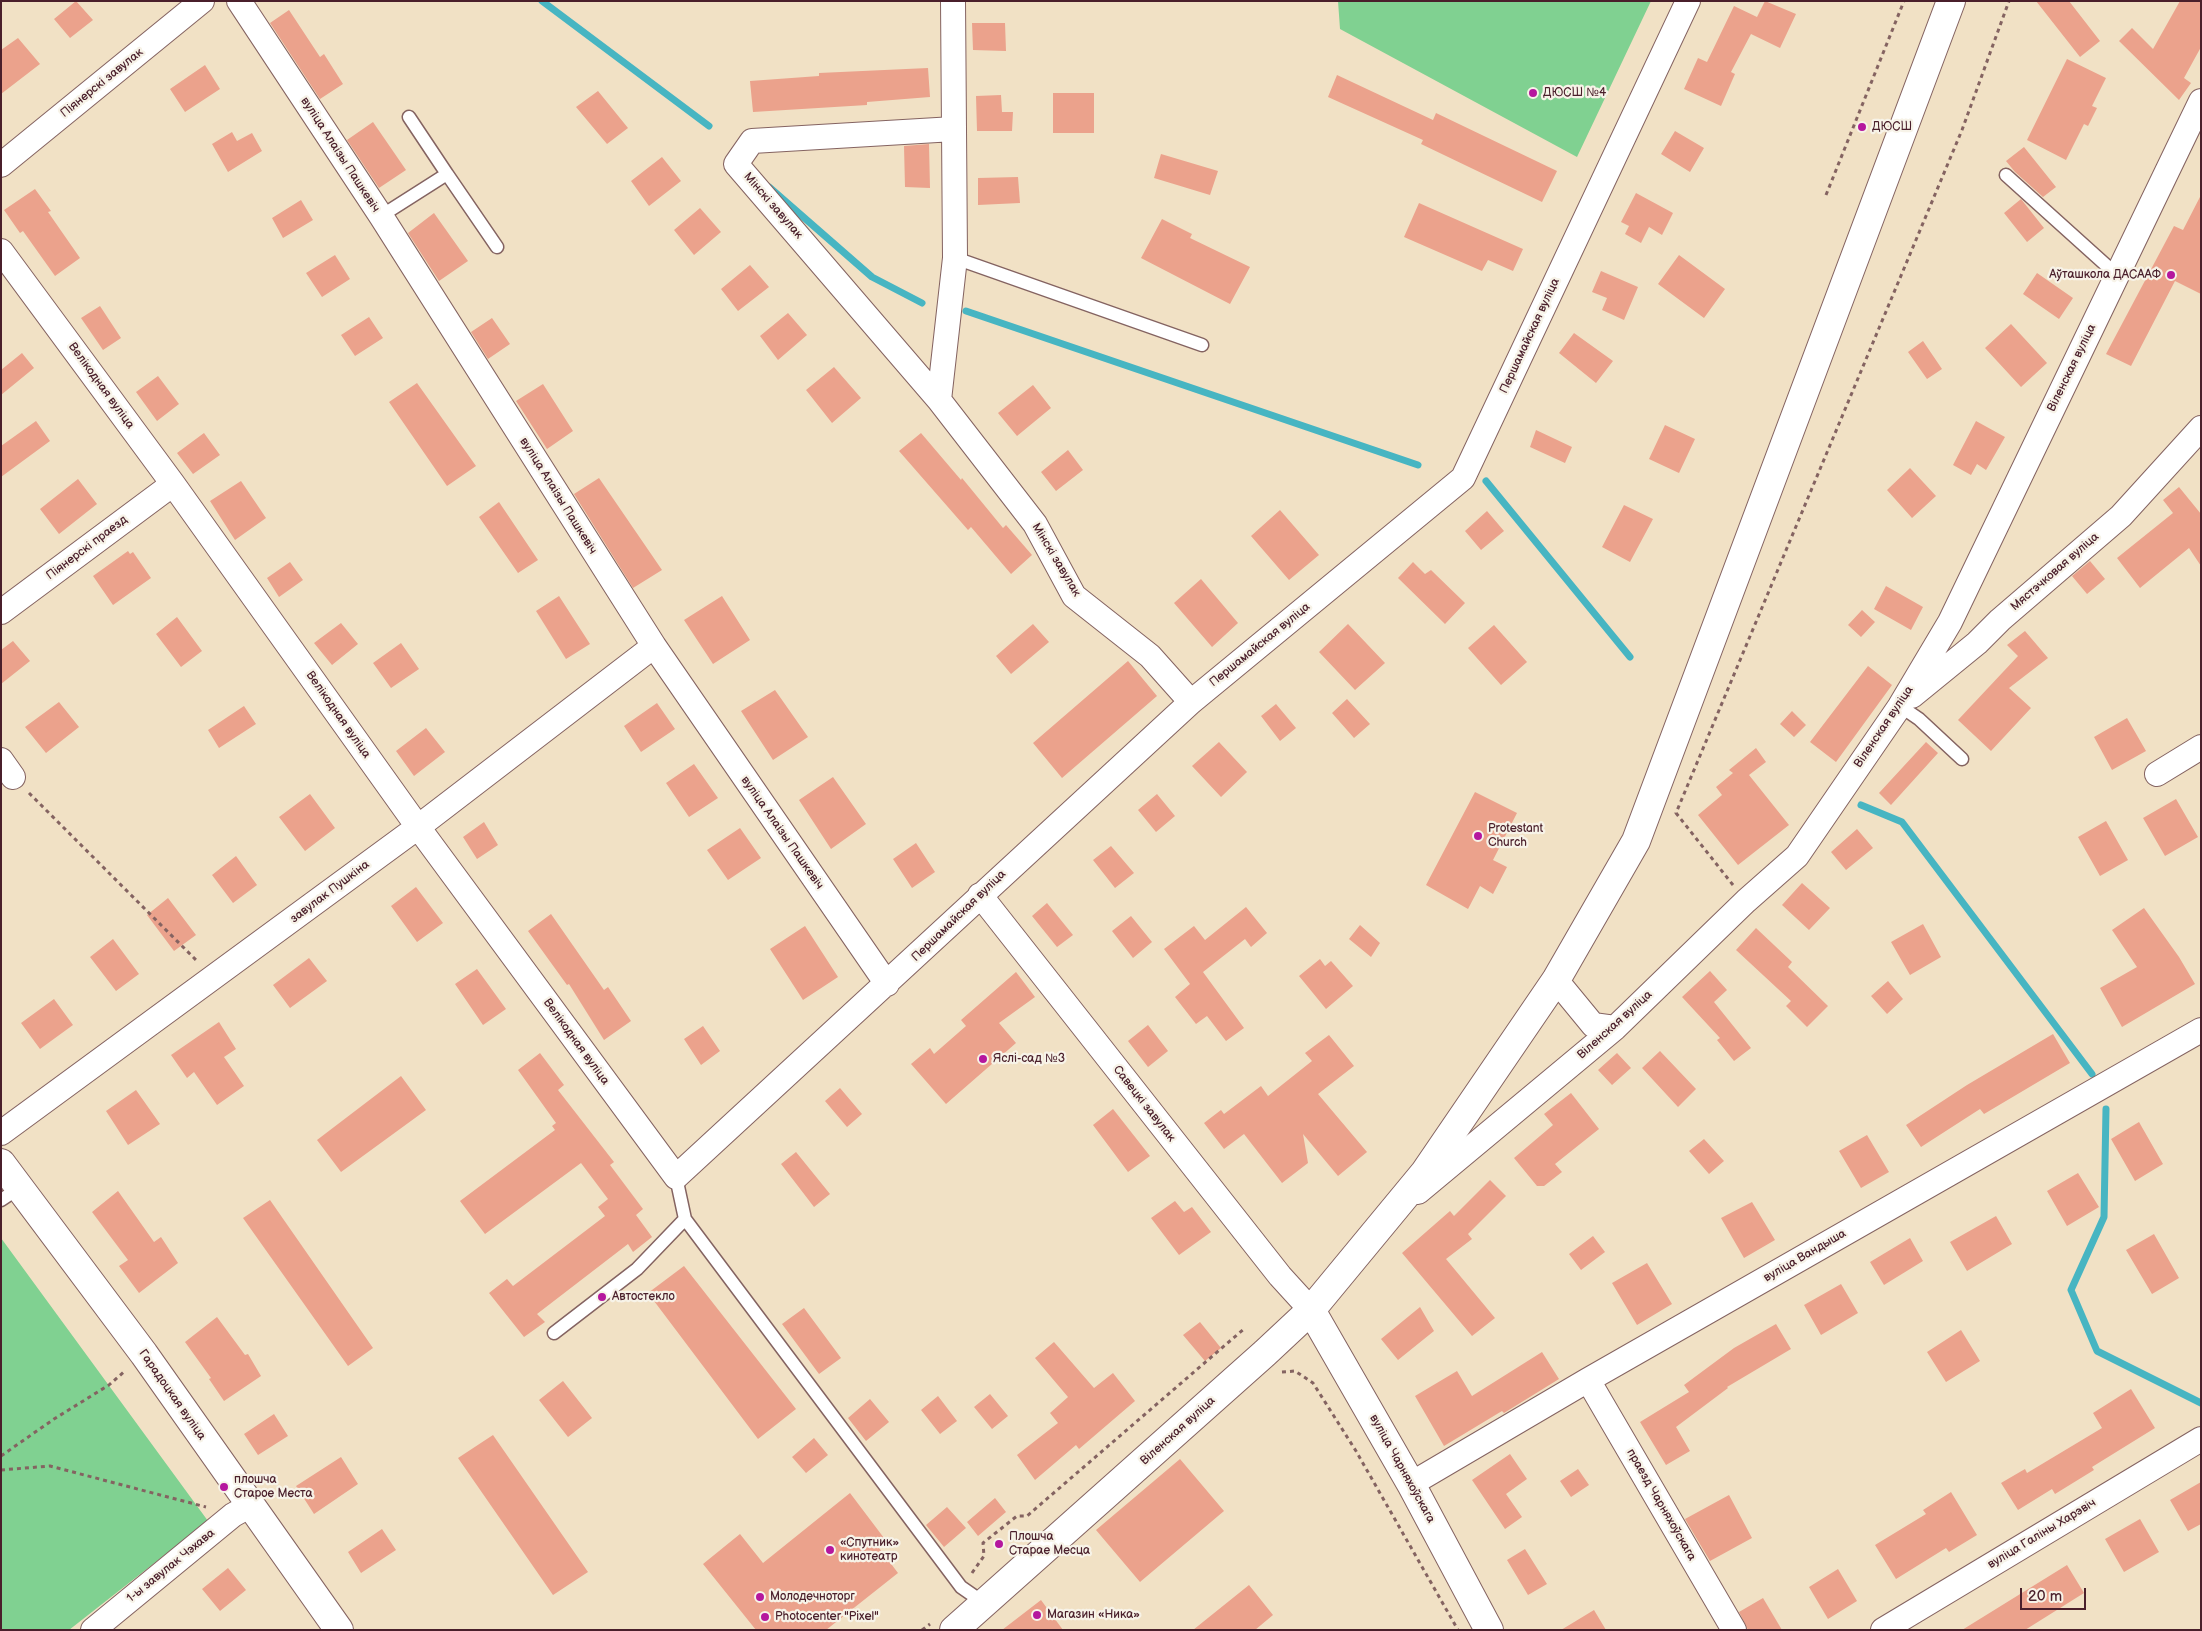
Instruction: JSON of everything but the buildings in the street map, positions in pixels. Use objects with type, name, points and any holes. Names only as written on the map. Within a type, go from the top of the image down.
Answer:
[{"type":"main road","name":"Віленская вуліца","points":[[945,1624],[984,1603],[1266,1353],[1311,1310],[1425,1172],[1556,980],[1636,841],[1951,1]]},
{"type":"main road","name":"Гарадоцкая вуліца","points":[[1,1163],[10,1194],[144,1354],[242,1510],[339,1630]]},
{"type":"main road","name":"вуліца Чарняхоўскага","points":[[1311,1310],[1411,1484],[1489,1630]]},
{"type":"street","name":"Піянерскі завулак","points":[[1,165],[202,1]]},
{"type":"street","name":"вуліца Алаізы Пашкевіч","points":[[239,1],[380,216],[654,646],[886,984]]},
{"type":"street","points":[[940,400],[955,258],[953,1]]},
{"type":"street","name":"Першамайская вуліца","points":[[676,1177],[1191,702],[1463,478],[1688,1]]},
{"type":"street","name":"Віленская вуліца","points":[[1388,1218],[1615,1028],[1746,901],[1796,856],[1900,706],[1950,622],[2201,101]]},
{"type":"street","name":"Мінскі завулак","points":[[954,129],[752,141],[736,164],[940,400],[1035,524],[1074,596],[1150,656],[1191,702]]},
{"type":"street","name":"Велікодная вуліца","points":[[1,251],[173,484],[418,827],[676,1177]]},
{"type":"street","name":"Мястэчковая вуліца","points":[[1900,706],[1977,643],[2000,620],[2121,516],[2201,428]]},
{"type":"street","name":"Піянерскі праезд","points":[[1,612],[173,484]]},
{"type":"street","points":[[1950,622],[1960,638],[1977,643]]},
{"type":"street","name":"завулак Пушкіна","points":[[1,1133],[418,827],[654,646]]},
{"type":"street","points":[[2157,774],[2201,747]]},
{"type":"street","name":"Савецкі завулак","points":[[980,895],[1280,1276],[1311,1310]]},
{"type":"street","points":[[1556,980],[1593,1025],[1615,1028]]},
{"type":"street","name":"вуліца Вандыша","points":[[1411,1484],[1588,1380],[2201,1030]]},
{"type":"street","name":"праезд Чарняхоўскага","points":[[1588,1380],[1734,1630]]},
{"type":"street","name":"вуліца Галіны Харэвіч","points":[[1883,1630],[2201,1439]]},
{"type":"street","name":"1-ы завулак Чэхава","points":[[93,1630],[242,1510]]},
{"type":"lane","points":[[408,116],[498,247]]},
{"type":"lane","points":[[380,216],[447,174]]},
{"type":"lane","points":[[2006,175],[2117,275]]},
{"type":"lane","points":[[955,258],[1202,345]]},
{"type":"lane","points":[[1900,706],[1919,719],[1962,759]]},
{"type":"lane","points":[[676,1177],[685,1219],[961,1587],[984,1603]]},
{"type":"lane","points":[[554,1333],[637,1269],[685,1219]]},
{"type":"path","points":[[1826,195],[1904,1]]},
{"type":"path","points":[[1746,901],[1676,813],[1958,140],[2009,1]]},
{"type":"path","points":[[7,768],[214,978]]},
{"type":"path","points":[[961,1587],[984,1556],[984,1543],[1016,1516],[1027,1516],[1245,1328]]},
{"type":"path","points":[[1,1456],[54,1419],[109,1385],[144,1354]]},
{"type":"path","points":[[1280,1372],[1295,1371],[1313,1383],[1356,1451],[1458,1630]]},
{"type":"path","points":[[1,1470],[50,1466],[242,1510]]},
{"type":"path","points":[[922,1630],[945,1624]]},
{"type":"green space","name":"ДЮСШ №4","points":[[1338,1],[1651,1],[1577,157],[1340,29]]},
{"type":"green space","points":[[1,1238],[208,1521],[69,1630],[1,1630]]},
{"type":"waterway","points":[[542,1],[709,126]]},
{"type":"waterway","points":[[769,187],[872,277],[922,303]]},
{"type":"waterway","points":[[966,311],[1418,465]]},
{"type":"waterway","points":[[1486,481],[1630,657]]},
{"type":"waterway","points":[[1861,805],[1902,822],[2092,1074]]},
{"type":"waterway","points":[[2106,1109],[2104,1217],[2071,1290],[2097,1351],[2201,1403]]},
{"type":"place","name":"ДЮСШ №4","points":[[1533,93]]},
{"type":"place","name":"ДЮСШ","points":[[1862,127]]},
{"type":"place","name":"Аўташкола ДАСААФ","points":[[2171,275]]},
{"type":"place","name":"Protestant Church","points":[[1478,836]]},
{"type":"place","name":"Яслі-сад №3","points":[[983,1059]]},
{"type":"place","name":"Автостекло","points":[[602,1297]]},
{"type":"place","name":"плошча Старое Места","points":[[224,1487]]},
{"type":"place","name":"Плошча Старае Месца","points":[[999,1544]]},
{"type":"place","name":"«Спутник» кинотеатр","points":[[830,1550]]},
{"type":"place","name":"Молодечноторг","points":[[760,1597]]},
{"type":"place","name":"Магазин «Ника»","points":[[1037,1615]]},
{"type":"place","name":"Photocenter \"Pixel\"","points":[[765,1617]]}]
